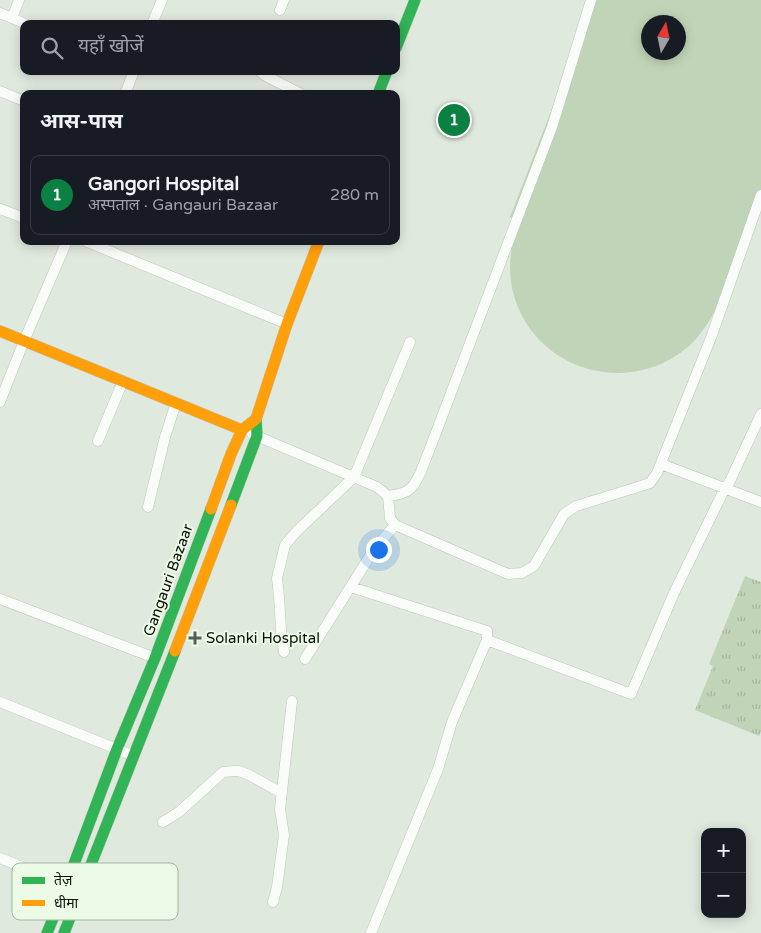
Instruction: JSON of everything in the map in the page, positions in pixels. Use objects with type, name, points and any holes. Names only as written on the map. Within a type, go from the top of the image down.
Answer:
[{"type":"main road","points":[[400,38],[416,0]]},
{"type":"main road","points":[[380,90],[385,75]]},
{"type":"main road","points":[[91,863],[172,660],[257,436],[256,419],[318,245]]},
{"type":"main road","points":[[0,331],[242,430]]},
{"type":"main road","name":"Gangauri Bazaar","points":[[75,863],[117,749],[155,658],[231,454],[242,430],[256,419]]},
{"type":"main road","name":"Gangauri Bazaar","points":[[47,933],[52,920]]},
{"type":"main road","points":[[64,933],[69,920]]},
{"type":"street","points":[[12,18],[19,0]]},
{"type":"street","points":[[154,20],[162,0]]},
{"type":"street","points":[[388,496],[410,489],[417,479],[429,451],[552,127],[591,0]]},
{"type":"street","points":[[0,13],[20,21]]},
{"type":"street","points":[[127,90],[132,75]]},
{"type":"street","points":[[264,75],[293,90]]},
{"type":"street","points":[[0,91],[20,99]]},
{"type":"street","points":[[242,430],[377,487],[388,496],[390,518],[395,525],[508,574],[522,573],[534,566],[564,514],[576,506],[650,483],[657,473],[712,336],[761,195]]},
{"type":"street","points":[[0,209],[20,216]]},
{"type":"street","points":[[0,402],[65,245]]},
{"type":"street","points":[[95,245],[288,324]]},
{"type":"street","points":[[284,652],[277,578],[286,545],[354,477],[410,342]]},
{"type":"street","points":[[98,441],[123,381]]},
{"type":"street","points":[[148,507],[165,437],[176,403]]},
{"type":"street","points":[[487,640],[631,694],[674,593],[761,414]]},
{"type":"street","points":[[661,464],[761,502]]},
{"type":"street","points":[[305,659],[376,548],[395,525]]},
{"type":"street","points":[[351,587],[486,631],[487,640],[452,722],[438,769],[371,933]]},
{"type":"street","points":[[0,599],[155,658]]},
{"type":"street","points":[[0,702],[134,756]]},
{"type":"street","points":[[273,902],[277,887],[284,834],[280,809],[292,702]]},
{"type":"street","points":[[164,822],[179,812],[220,774],[228,771],[238,771],[249,775],[282,793]]},
{"type":"street","points":[[0,858],[12,863]]},
{"type":"green space","points":[[594,0],[761,0],[760,201],[714,313],[707,325],[689,346],[664,363],[636,371],[608,373],[581,366],[556,354],[535,335],[520,311],[511,282],[510,259],[519,222],[510,217]]},
{"type":"green space","points":[[745,576],[761,582],[761,732],[759,736],[695,710],[713,666],[709,664]]},
{"type":"traffic: fast","points":[[400,38],[415,0]]},
{"type":"traffic: fast","points":[[380,90],[385,75]]},
{"type":"traffic: fast","points":[[231,505],[257,436],[256,419]]},
{"type":"traffic: fast","points":[[74,863],[211,509]]},
{"type":"traffic: fast","points":[[92,863],[175,651]]},
{"type":"traffic: fast","points":[[47,933],[52,920]]},
{"type":"traffic: fast","points":[[64,933],[69,920]]},
{"type":"traffic: slow","points":[[211,509],[242,430],[256,419],[287,324],[317,245]]},
{"type":"traffic: slow","points":[[0,331],[242,430]]},
{"type":"traffic: slow","points":[[175,651],[231,505]]},
{"type":"place","name":"Gangori Hospital","points":[[454,120]]},
{"type":"place","name":"Solanki Hospital","points":[[195,638]]}]
